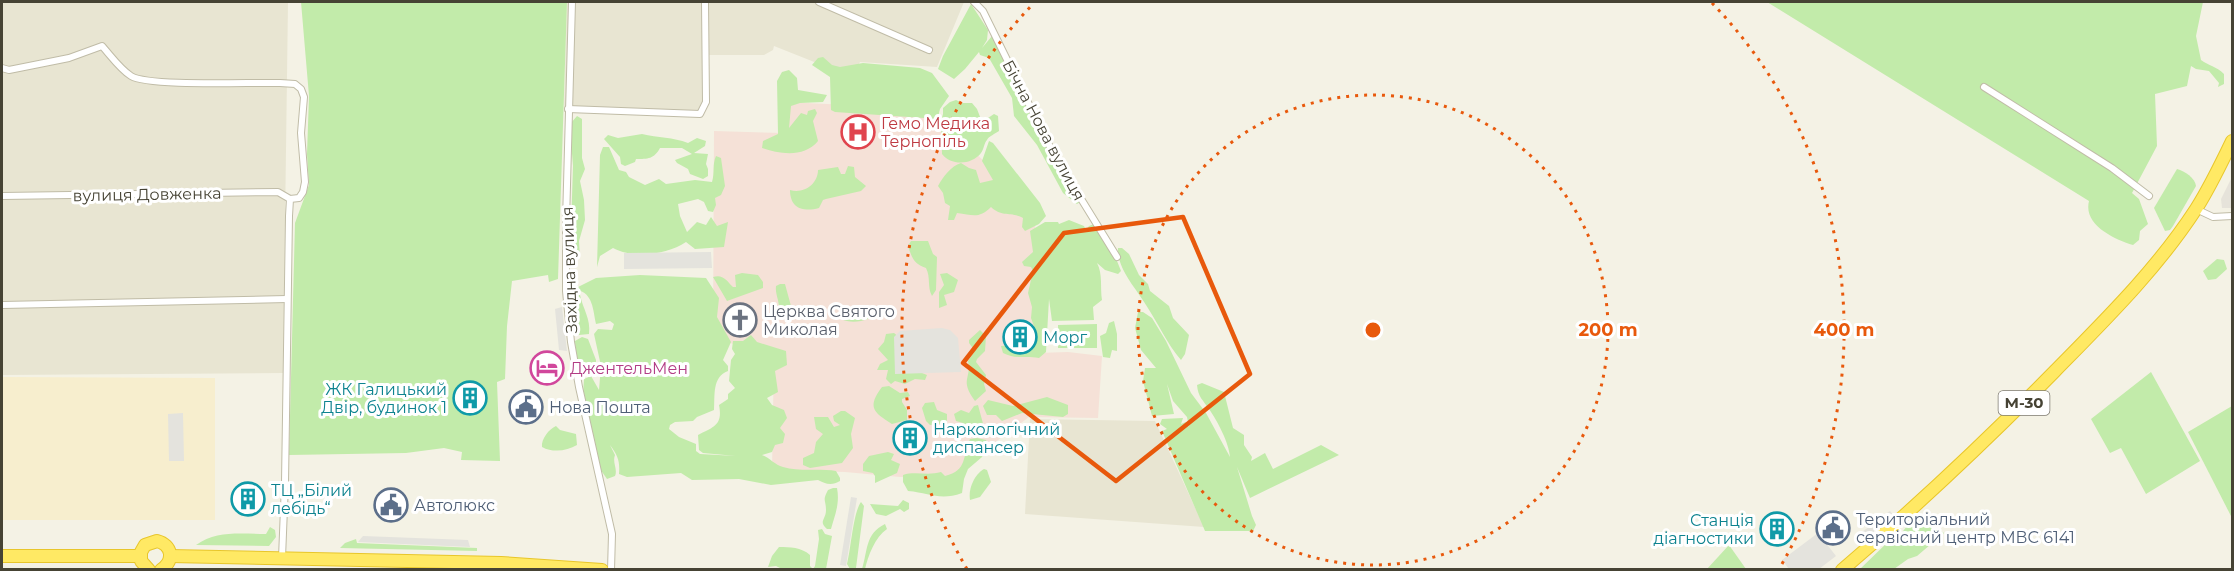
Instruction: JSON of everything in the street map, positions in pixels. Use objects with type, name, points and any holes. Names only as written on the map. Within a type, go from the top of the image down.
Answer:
[{"type":"highway","name":"М-30","points":[[1842,570],[1931,493],[2017,410],[2150,270],[2196,209],[2232,141]]},
{"type":"highway","points":[[149,570],[143,565],[140,556],[145,545],[157,541],[167,546],[170,556],[168,565],[161,570]]},
{"type":"highway","points":[[2,556],[140,556]]},
{"type":"highway","points":[[170,556],[442,566],[512,564],[602,570]]},
{"type":"street","name":"Західна вулиця","points":[[572,2],[568,109],[566,276],[568,317],[584,414],[612,534],[611,570]]},
{"type":"street","points":[[568,109],[700,114],[706,102],[705,2]]},
{"type":"street","points":[[819,2],[929,50]]},
{"type":"street","name":"Бічна Нова вулиця","points":[[974,2],[983,11],[1054,154],[1117,256]]},
{"type":"street","points":[[2,68],[9,70],[69,58],[102,46],[123,69],[132,77],[140,80],[174,83],[296,84],[301,89],[304,97],[301,133],[305,182],[303,192],[298,198],[290,199],[282,559]]},
{"type":"street","points":[[1984,87],[2112,168],[2149,196]]},
{"type":"street","name":"вулиця Довженка","points":[[2,196],[278,192],[290,199]]},
{"type":"street","points":[[2196,209],[2213,217],[2232,216]]},
{"type":"street","points":[[2,305],[287,299]]},
{"type":"highlighted area","points":[[1183,217],[1250,374],[1116,481],[963,363],[1064,233]]},
{"type":"shaded area","points":[[2,2],[288,2],[283,373],[2,375]]},
{"type":"shaded area","points":[[567,2],[964,2],[937,67],[860,62],[852,77],[774,46],[773,50],[764,55],[705,55],[706,102],[700,114],[564,112]]},
{"type":"shaded area","points":[[786,102],[931,109],[1004,181],[1034,220],[1040,254],[1037,353],[1068,352],[1102,356],[1098,418],[1029,417],[974,458],[962,477],[900,477],[845,472],[772,470],[774,356],[713,338],[714,131],[783,133]]},
{"type":"shaded area","points":[[2232,177],[2232,208],[2222,208],[2221,199]]},
{"type":"shaded area","points":[[711,252],[712,268],[624,269],[624,253]]},
{"type":"shaded area","points":[[562,307],[567,351],[559,350],[555,309]]},
{"type":"shaded area","points":[[942,328],[950,330],[958,338],[961,372],[895,374],[894,337],[900,331]]},
{"type":"shaded area","points":[[2,377],[215,378],[215,520],[2,520]]},
{"type":"shaded area","points":[[183,413],[184,461],[169,461],[168,414]]},
{"type":"shaded area","points":[[1030,419],[1155,421],[1204,527],[1025,514]]},
{"type":"shaded area","points":[[851,497],[857,498],[846,566],[840,565]]},
{"type":"shaded area","points":[[1890,511],[1894,516],[1866,538],[1862,532]]},
{"type":"shaded area","points":[[1818,533],[1836,556],[1819,569],[1789,569],[1782,560]]},
{"type":"shaded area","points":[[363,536],[468,540],[470,547],[358,542]]},
{"type":"green space","points":[[301,2],[567,2],[558,279],[549,282],[548,275],[512,281],[505,379],[497,382],[500,461],[461,460],[462,452],[444,448],[406,453],[289,455],[295,223],[309,185],[307,154],[309,96]]},
{"type":"green space","points":[[1767,2],[2203,2],[2196,36],[2201,60],[2224,74],[2224,84],[2218,87],[2219,83],[2209,71],[2191,66],[2187,86],[2155,94],[2157,146],[2132,193],[2139,199],[2148,224],[2140,231],[2139,240],[2133,245],[2109,235],[2095,224],[2088,210],[2089,201]]},
{"type":"green space","points":[[971,4],[988,30],[987,40],[982,48],[992,36],[1030,110],[1040,135],[1051,149],[1080,202],[1077,204],[1063,193],[1037,145],[1014,116],[1012,98],[989,58],[980,55],[979,52],[954,79],[938,69]]},
{"type":"green space","points":[[823,57],[832,65],[840,67],[863,63],[920,68],[932,73],[949,96],[940,109],[937,121],[924,118],[835,112],[831,110],[830,77],[812,65],[818,58]]},
{"type":"green space","points":[[789,70],[797,78],[798,90],[827,95],[823,102],[800,103],[791,106],[789,128],[801,113],[807,115],[808,111],[815,109],[817,113],[813,121],[818,141],[806,150],[792,153],[762,148],[763,141],[778,134],[777,81],[782,72]]},
{"type":"green space","points":[[956,100],[972,103],[982,122],[994,114],[998,116],[999,131],[988,139],[977,157],[967,162],[951,161],[942,154],[943,108]]},
{"type":"green space","points":[[577,116],[582,119],[582,158],[585,169],[580,181],[585,220],[579,241],[580,257],[574,263],[570,259],[573,166],[570,128]]},
{"type":"green space","points":[[642,134],[688,143],[697,138],[706,141],[705,146],[694,153],[708,154],[706,164],[708,176],[703,179],[690,174],[688,169],[677,163],[675,160],[692,154],[682,148],[660,148],[653,156],[636,159],[635,162],[625,166],[621,164],[620,157],[604,139],[608,135],[618,138]]},
{"type":"green space","points":[[989,141],[993,143],[1040,203],[1046,216],[1039,224],[1025,231],[1022,227],[1023,218],[999,212],[991,207],[979,215],[957,213],[954,220],[948,220],[950,206],[945,203],[943,193],[938,186],[951,169],[961,163],[976,170],[980,183],[993,180],[982,161]]},
{"type":"green space","points":[[603,147],[609,147],[619,170],[645,185],[659,179],[666,184],[695,180],[712,182],[716,156],[721,158],[725,186],[721,195],[715,198],[716,205],[713,212],[708,211],[704,202],[698,199],[678,204],[687,232],[697,222],[706,225],[711,217],[717,226],[728,222],[724,247],[695,249],[686,242],[660,253],[650,254],[630,254],[613,248],[600,256],[597,267],[600,155]]},
{"type":"green space","points":[[848,166],[854,167],[855,177],[866,186],[861,191],[823,200],[819,208],[813,209],[799,208],[792,201],[790,190],[800,191],[809,187],[816,180],[818,170],[838,167],[841,174],[845,174]]},
{"type":"green space","points":[[2177,169],[2189,175],[2196,186],[2173,226],[2170,230],[2165,231],[2154,208]]},
{"type":"green space","points":[[1069,220],[1084,226],[1086,230],[1094,224],[1113,251],[1121,271],[1118,274],[1105,270],[1097,263],[1101,276],[1102,300],[1093,307],[1094,320],[1052,321],[1049,299],[1046,352],[1039,358],[1003,353],[1001,346],[1031,344],[1035,329],[1031,318],[1032,307],[1028,293],[1033,271],[1031,267],[1024,266],[1022,262],[1033,252],[1030,231],[1045,222],[1058,222],[1059,224]]},
{"type":"green space","points":[[911,241],[928,241],[933,254],[937,257],[936,290],[932,296],[926,268],[916,262],[911,254],[908,246]]},
{"type":"green space","points":[[1118,248],[1122,248],[1129,254],[1150,291],[1169,306],[1173,318],[1189,335],[1185,354],[1181,360],[1124,271]]},
{"type":"green space","points":[[2217,259],[2224,260],[2227,269],[2216,279],[2208,280],[2203,271]]},
{"type":"green space","points":[[742,273],[758,275],[763,282],[763,288],[727,301],[713,277],[722,277],[736,287],[735,275]]},
{"type":"green space","points":[[947,273],[958,280],[954,292],[944,295],[947,305],[939,308],[939,292],[944,285],[940,274]]},
{"type":"green space","points":[[640,275],[706,278],[719,298],[717,317],[731,342],[723,360],[728,366],[728,371],[719,378],[715,387],[714,410],[693,421],[675,422],[670,425],[669,429],[679,437],[696,444],[696,451],[700,454],[736,456],[703,453],[699,450],[698,435],[716,424],[720,417],[719,405],[728,399],[728,394],[735,388],[729,381],[731,360],[735,354],[732,349],[733,341],[743,341],[751,335],[757,342],[786,351],[787,365],[775,371],[778,392],[767,398],[772,405],[784,410],[787,418],[780,428],[785,434],[783,443],[775,445],[772,452],[762,455],[780,466],[789,468],[836,471],[840,481],[831,484],[818,480],[771,485],[739,479],[692,480],[681,473],[627,477],[619,474],[618,459],[610,445],[615,455],[616,473],[615,476],[607,479],[596,463],[587,424],[589,411],[583,395],[584,379],[591,376],[599,390],[601,366],[594,334],[598,329],[612,330],[614,324],[610,321],[596,324],[589,298],[577,290],[578,287],[596,278]]},
{"type":"green space","points":[[785,284],[791,306],[789,312],[783,313],[779,308],[776,286]]},
{"type":"green space","points":[[580,295],[588,319],[589,334],[579,335],[574,331],[570,298]]},
{"type":"green space","points":[[846,307],[868,309],[870,314],[868,319],[854,322],[841,319],[839,314],[841,309]]},
{"type":"green space","points":[[1138,312],[1143,312],[1152,318],[1166,341],[1191,393],[1206,413],[1230,457],[1228,445],[1200,395],[1197,385],[1202,383],[1224,392],[1233,428],[1244,435],[1244,445],[1252,457],[1251,461],[1265,453],[1273,469],[1321,445],[1339,455],[1250,498],[1237,467],[1256,525],[1253,531],[1205,531],[1162,431],[1167,429],[1160,424],[1162,419],[1183,418],[1181,424],[1186,422],[1189,427],[1187,417],[1173,401],[1167,384],[1174,414],[1152,416],[1143,381],[1145,368],[1156,368],[1141,350],[1135,328]]},
{"type":"green space","points":[[1114,321],[1117,351],[1112,350],[1110,358],[1103,357],[1100,336],[1106,333],[1109,323]]},
{"type":"green space","points":[[1097,324],[1097,348],[1058,348],[1058,325]]},
{"type":"green space","points":[[980,330],[986,336],[985,351],[976,362],[986,375],[984,384],[986,391],[975,401],[967,383],[968,361],[975,351],[969,340]]},
{"type":"green space","points":[[894,333],[900,338],[922,373],[927,375],[925,380],[915,379],[905,384],[895,381],[891,384],[886,379],[888,370],[877,370],[880,364],[888,360],[878,349],[884,342],[886,334]]},
{"type":"green space","points":[[582,337],[588,339],[596,360],[596,363],[589,367],[587,375],[580,372],[576,360],[575,341]]},
{"type":"green space","points":[[2151,372],[2200,461],[2146,494],[2121,448],[2110,453],[2091,419]]},
{"type":"green space","points":[[889,386],[900,393],[908,392],[910,396],[902,399],[907,410],[907,420],[892,424],[874,409],[877,394],[882,387]]},
{"type":"green space","points":[[1047,397],[1068,405],[1068,414],[1063,417],[1022,413],[1002,421],[996,415],[987,415],[983,406],[988,400],[1013,406]]},
{"type":"green space","points":[[934,402],[937,410],[947,414],[947,423],[930,425],[926,421],[922,408],[925,403]]},
{"type":"green space","points":[[978,405],[985,431],[976,435],[965,428],[963,423],[956,421],[954,414],[961,410],[969,413],[974,406]]},
{"type":"green space","points":[[2232,406],[2232,518],[2188,432]]},
{"type":"green space","points":[[841,411],[855,418],[851,434],[853,448],[842,463],[810,468],[803,465],[803,458],[814,453],[816,442],[823,434],[816,429],[814,417],[828,417],[834,427],[840,425],[834,421],[833,416]]},
{"type":"green space","points":[[556,426],[560,430],[576,434],[577,445],[560,451],[542,447],[546,435]]},
{"type":"green space","points":[[970,439],[986,440],[988,444],[982,457],[968,469],[962,493],[941,496],[908,491],[903,482],[903,475],[941,472],[945,476],[952,473],[961,466]]},
{"type":"green space","points":[[888,452],[894,454],[891,460],[900,464],[897,473],[875,483],[873,473],[863,471],[863,464],[869,456]]},
{"type":"green space","points":[[984,469],[987,470],[991,482],[980,497],[970,500],[973,482]]},
{"type":"green space","points":[[837,488],[837,504],[831,529],[827,529],[823,522],[826,513],[825,499],[828,490]]},
{"type":"green space","points":[[903,500],[909,503],[909,509],[904,512],[900,509],[886,516],[876,514],[870,504],[898,506]]},
{"type":"green space","points":[[861,502],[864,506],[856,568],[850,569],[847,564],[854,522]]},
{"type":"green space","points":[[1920,516],[1931,516],[1935,527],[1944,533],[1917,556],[1908,559],[1894,569],[1860,569],[1890,540],[1900,535]]},
{"type":"green space","points":[[885,524],[887,529],[876,542],[865,569],[862,569],[871,538]]},
{"type":"green space","points":[[270,527],[275,530],[276,537],[269,546],[196,545],[221,535],[266,534]]},
{"type":"green space","points":[[822,529],[825,534],[832,536],[826,569],[813,569],[819,539],[818,530]]},
{"type":"green space","points":[[356,539],[357,543],[477,548],[477,551],[340,548],[345,543]]},
{"type":"green space","points":[[1729,545],[1746,569],[1707,569]]},
{"type":"green space","points":[[779,547],[787,547],[807,552],[810,555],[810,566],[813,569],[768,567]]},
{"type":"place","name":"Гемо Медика Тернопіль","points":[[858,132]]},
{"type":"place","name":"Церква Святого Миколая","points":[[740,320]]},
{"type":"place","name":"Морг","points":[[1020,337]]},
{"type":"place","name":"ДжентельМен","points":[[547,368]]},
{"type":"place","name":"ЖК Галицький Двір, будинок 1","points":[[470,398]]},
{"type":"place","name":"Нова Пошта","points":[[526,407]]},
{"type":"place","name":"Наркологічний диспансер","points":[[910,438]]},
{"type":"place","name":"ТЦ „Білий лебідь“","points":[[248,499]]},
{"type":"place","name":"Автолюкс","points":[[391,505]]},
{"type":"place","name":"Територіальний сервісний центр МВС 6141","points":[[1833,528]]},
{"type":"place","name":"Станція діагностики","points":[[1777,529]]}]
